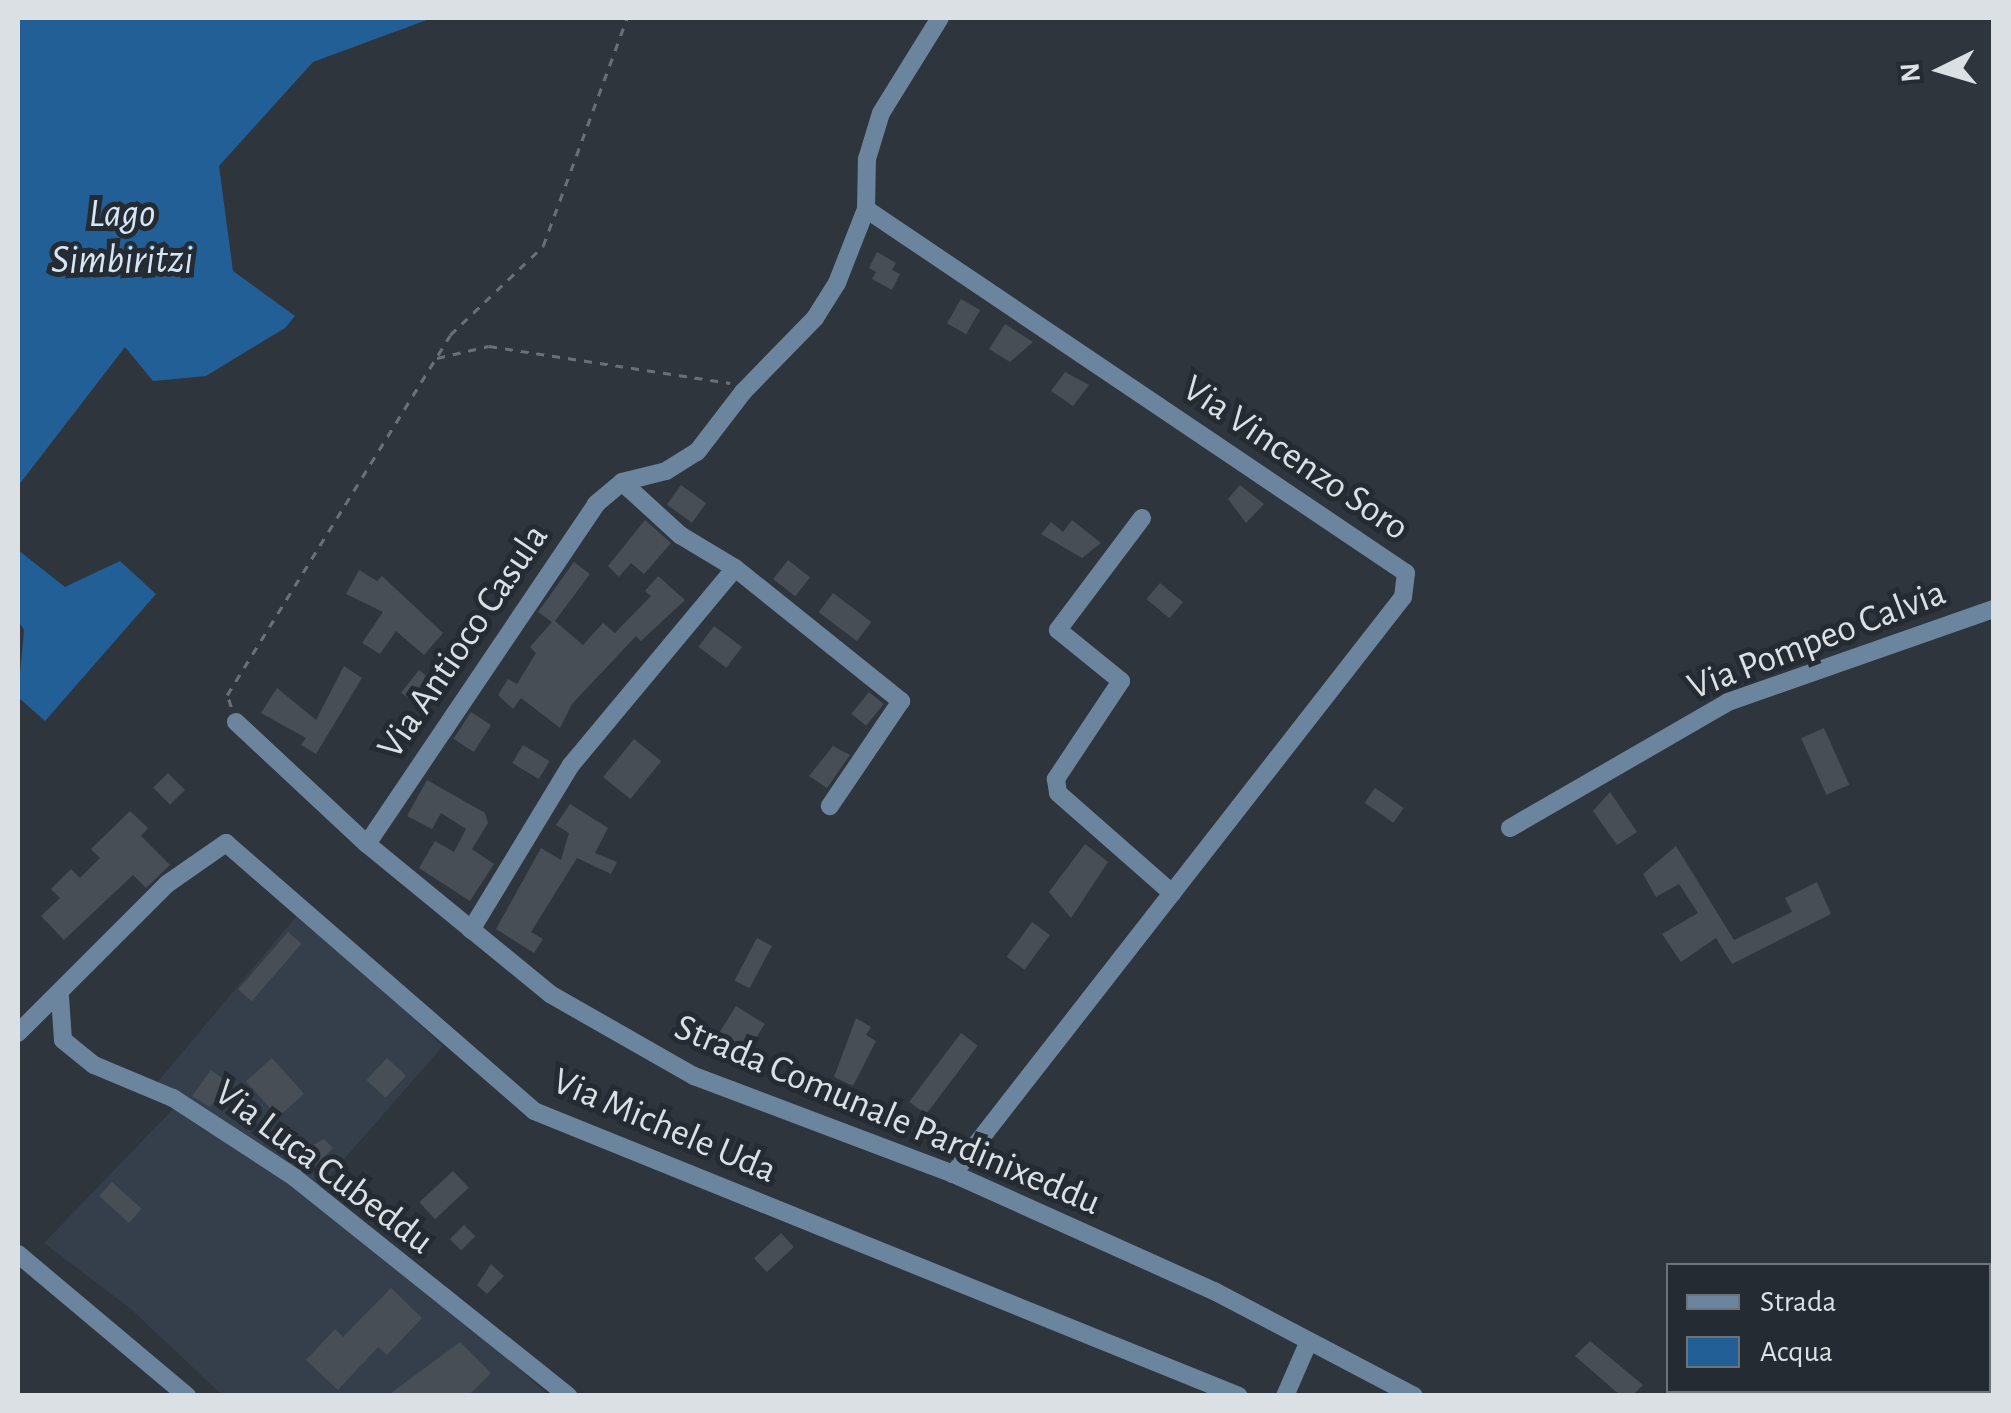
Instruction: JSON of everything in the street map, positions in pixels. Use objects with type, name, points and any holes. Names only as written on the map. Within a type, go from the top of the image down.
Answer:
[{"type":"street","name":"Via Antioco Casula","points":[[366,844],[596,504],[622,482],[666,470],[697,452],[742,392],[815,318],[837,283],[866,209],[867,158],[881,112],[940,18]]},
{"type":"street","name":"Via Vincenzo Soro","points":[[866,209],[1406,574],[1403,597],[953,1174]]},
{"type":"street","points":[[622,482],[680,535],[735,568],[901,700],[830,806]]},
{"type":"street","points":[[1142,518],[1058,630],[1121,681],[1056,779],[1058,793],[1172,893]]},
{"type":"street","points":[[471,930],[570,765],[735,568]]},
{"type":"street","name":"Via Pompeo Calvia","points":[[1510,828],[1728,702],[1994,609]]},
{"type":"street","name":"Strada Comunale Pardinixeddu","points":[[236,722],[366,844],[550,994],[694,1076],[953,1174],[1214,1292],[1414,1396]]},
{"type":"street","name":"Via Michele Uda","points":[[18,1033],[60,997],[167,884],[226,843],[534,1111],[1238,1396]]},
{"type":"street","name":"Via Luca Cubeddu","points":[[60,997],[63,1040],[94,1066],[173,1098],[294,1176],[568,1396]]},
{"type":"street","points":[[18,1254],[186,1396]]},
{"type":"street","points":[[1285,1396],[1308,1343]]},
{"type":"path","points":[[236,722],[226,694],[450,336],[543,246],[627,18]]},
{"type":"path","points":[[436,358],[489,346],[726,380],[742,392]]},
{"type":"shaded area","points":[[300,912],[443,1046],[318,1189],[548,1395],[222,1395],[131,1309],[44,1243],[176,1106],[151,1090]]},
{"type":"water","name":"Lago Simbiritzi","points":[[18,18],[432,18],[313,62],[219,166],[233,271],[295,316],[285,328],[206,376],[153,381],[125,347],[18,486]]},
{"type":"water","points":[[18,550],[65,587],[120,561],[156,594],[45,721],[18,697],[24,630],[18,620]]},
{"type":"building","points":[[877,252],[896,263],[892,270],[900,274],[892,290],[872,279],[876,272],[869,268]]},
{"type":"building","points":[[961,299],[980,310],[966,334],[947,323]]},
{"type":"building","points":[[1005,324],[1033,342],[1010,362],[989,349]]},
{"type":"building","points":[[1065,372],[1089,385],[1073,406],[1051,391]]},
{"type":"building","points":[[681,485],[706,503],[692,523],[667,504]]},
{"type":"building","points":[[1240,485],[1264,504],[1246,523],[1228,499]]},
{"type":"building","points":[[645,520],[671,543],[644,574],[631,563],[619,577],[608,566]]},
{"type":"building","points":[[1072,520],[1101,543],[1082,558],[1041,534],[1051,522],[1063,532]]},
{"type":"building","points":[[788,560],[810,577],[795,596],[773,579]]},
{"type":"building","points":[[574,562],[590,574],[555,621],[583,645],[603,623],[615,633],[651,596],[645,591],[658,576],[685,600],[641,641],[636,636],[572,704],[560,728],[521,698],[513,709],[498,695],[508,679],[517,684],[536,653],[530,647],[552,622],[538,612]]},
{"type":"building","points":[[359,570],[377,581],[382,576],[443,633],[424,655],[396,631],[380,654],[362,643],[383,612],[346,594]]},
{"type":"building","points":[[1160,583],[1183,602],[1169,618],[1147,599]]},
{"type":"building","points":[[833,593],[871,622],[857,641],[819,612]]},
{"type":"building","points":[[714,626],[742,647],[726,668],[698,647]]},
{"type":"building","points":[[344,666],[362,678],[316,754],[301,745],[306,738],[261,713],[277,688],[316,720]]},
{"type":"building","points":[[419,670],[437,684],[419,707],[401,693]]},
{"type":"building","points":[[869,692],[884,704],[866,726],[851,714]]},
{"type":"building","points":[[471,712],[491,725],[474,752],[454,739]]},
{"type":"building","points":[[1824,728],[1849,785],[1826,795],[1801,738]]},
{"type":"building","points":[[634,739],[661,761],[630,799],[603,777]]},
{"type":"building","points":[[523,745],[550,761],[539,779],[512,763]]},
{"type":"building","points":[[833,746],[850,755],[827,788],[809,776]]},
{"type":"building","points":[[168,773],[185,790],[170,805],[153,788]]},
{"type":"building","points":[[427,780],[485,813],[488,823],[472,849],[494,864],[470,901],[419,868],[435,841],[454,852],[466,829],[441,813],[432,829],[407,816]]},
{"type":"building","points":[[1375,788],[1404,808],[1393,823],[1365,803]]},
{"type":"building","points":[[1610,792],[1637,832],[1617,845],[1593,811]]},
{"type":"building","points":[[570,804],[608,828],[595,853],[617,862],[611,874],[577,858],[531,932],[543,939],[534,953],[496,929],[541,848],[561,860],[569,833],[556,825]]},
{"type":"building","points":[[130,811],[148,828],[141,836],[170,865],[146,888],[133,875],[64,940],[41,916],[60,898],[51,889],[71,869],[80,878],[100,858],[91,849]]},
{"type":"building","points":[[1085,844],[1108,862],[1071,918],[1049,892]]},
{"type":"building","points":[[1676,846],[1734,940],[1792,912],[1785,898],[1817,882],[1831,914],[1732,964],[1716,938],[1681,962],[1662,934],[1698,913],[1679,884],[1656,897],[1643,874]]},
{"type":"building","points":[[1032,922],[1050,935],[1025,970],[1007,957]]},
{"type":"building","points":[[288,932],[302,944],[252,1001],[238,989]]},
{"type":"building","points":[[757,938],[772,946],[749,988],[734,980]]},
{"type":"building","points":[[736,1006],[765,1024],[743,1060],[714,1042]]},
{"type":"building","points":[[856,1018],[871,1027],[866,1035],[876,1041],[853,1086],[834,1077]]},
{"type":"building","points":[[961,1033],[978,1046],[926,1114],[909,1102]]},
{"type":"building","points":[[272,1058],[304,1094],[278,1117],[246,1081]]},
{"type":"building","points":[[387,1058],[406,1076],[386,1098],[367,1080]]},
{"type":"building","points":[[211,1070],[230,1084],[210,1107],[192,1096]]},
{"type":"building","points":[[324,1139],[333,1148],[314,1167],[300,1152]]},
{"type":"building","points":[[453,1171],[469,1188],[435,1219],[419,1202]]},
{"type":"building","points":[[112,1182],[142,1209],[129,1223],[99,1196]]},
{"type":"building","points":[[464,1225],[475,1236],[461,1250],[450,1239]]},
{"type":"building","points":[[781,1233],[794,1247],[767,1272],[754,1258]]},
{"type":"building","points":[[491,1264],[504,1276],[487,1294],[477,1285]]},
{"type":"building","points":[[391,1288],[422,1318],[387,1355],[378,1347],[338,1390],[306,1360],[335,1329],[343,1337]]},
{"type":"building","points":[[1590,1341],[1643,1385],[1632,1396],[1621,1396],[1575,1356]]},
{"type":"building","points":[[460,1342],[491,1373],[468,1396],[387,1396]]}]
